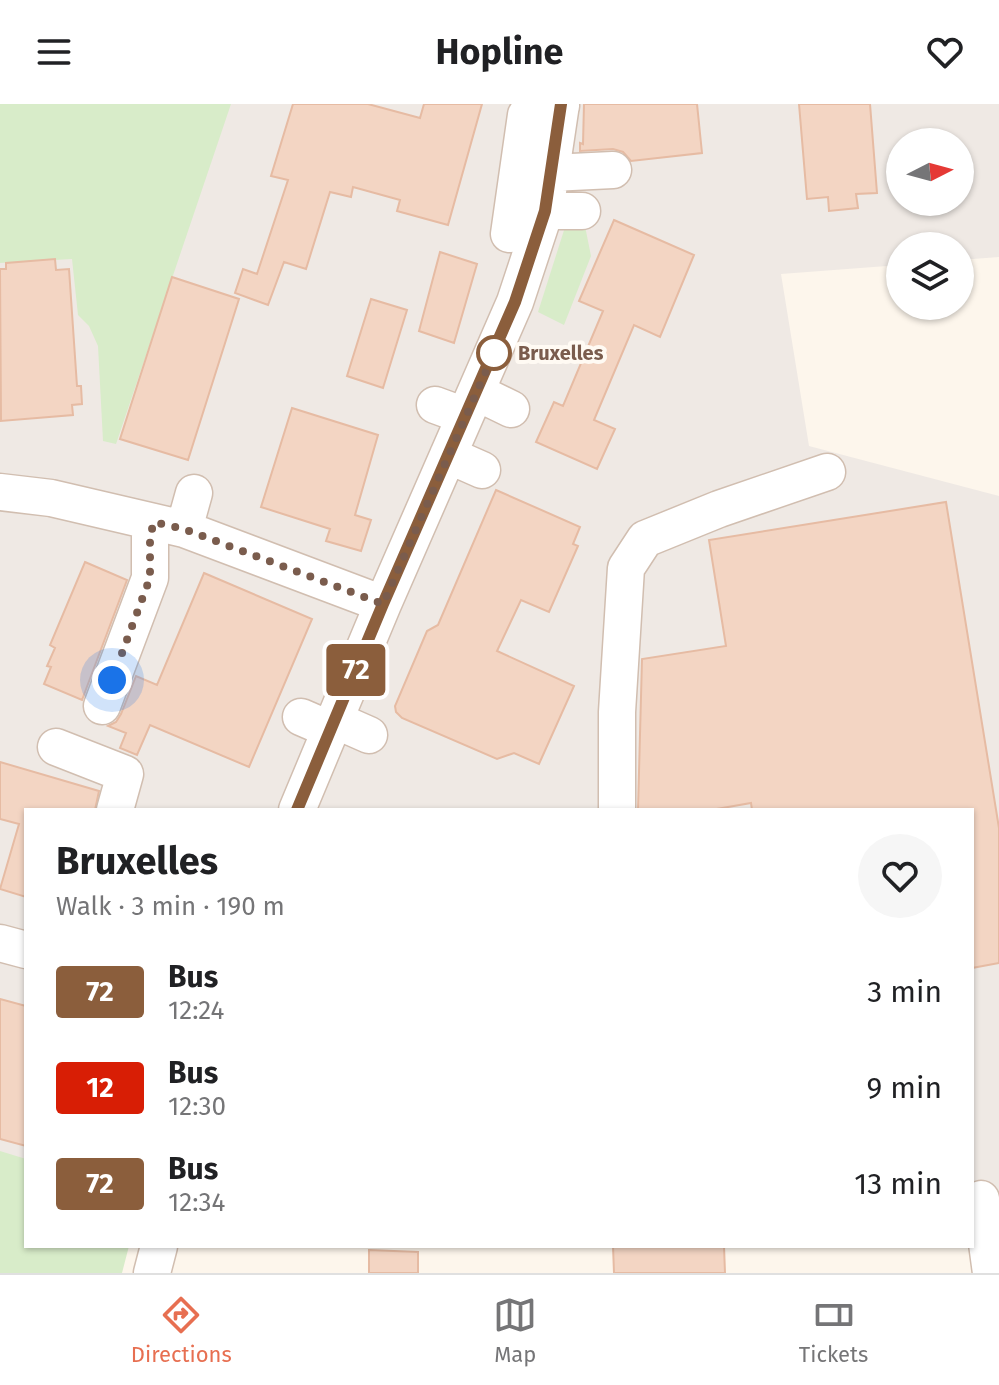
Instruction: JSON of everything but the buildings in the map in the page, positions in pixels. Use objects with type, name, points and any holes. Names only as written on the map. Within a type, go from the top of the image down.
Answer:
[{"type":"street","points":[[298,808],[322,722],[383,604],[436,518],[437,463],[459,405],[515,302],[515,236],[526,115],[538,105],[561,105],[545,211]]},
{"type":"street","points":[[551,173],[613,170]]},
{"type":"street","points":[[515,236],[545,211],[582,211]]},
{"type":"street","points":[[459,405],[511,409]]},
{"type":"street","points":[[437,463],[482,470]]},
{"type":"street","points":[[617,808],[617,712],[626,568],[632,558],[645,539],[719,509],[827,472]]},
{"type":"street","points":[[0,492],[51,498],[246,548],[383,604]]},
{"type":"street","points":[[102,706],[150,578],[150,536],[169,526],[194,493]]},
{"type":"street","points":[[322,722],[369,735]]},
{"type":"street","points":[[56,747],[125,774],[116,808]]},
{"type":"street","points":[[0,943],[24,949]]},
{"type":"street","points":[[981,1199],[992,1273]]},
{"type":"street","points":[[152,1273],[158,1248]]},
{"type":"street","points":[[992,1273],[999,1263]]},
{"type":"shaded area","points":[[0,104],[999,104],[999,257],[974,259],[974,232],[886,232],[886,266],[781,274],[809,446],[999,496],[999,1226],[974,1218],[974,808],[24,808],[24,1159],[0,1152]]},
{"type":"green space","points":[[0,104],[231,104],[116,444],[103,441],[98,346],[89,326],[78,315],[72,259],[0,263]]},
{"type":"green space","points":[[584,221],[591,256],[564,325],[538,312],[566,224]]},
{"type":"green space","points":[[0,1151],[24,1158],[24,1248],[128,1248],[122,1273],[0,1273]]},
{"type":"bus line","name":"72","points":[[298,808],[515,302],[545,211],[561,104]]},
{"type":"place","name":"Bruxelles","points":[[494,353]]},
{"type":"route","points":[[112,680],[150,578],[150,536],[154,522],[184,529],[383,604],[494,353]]}]
